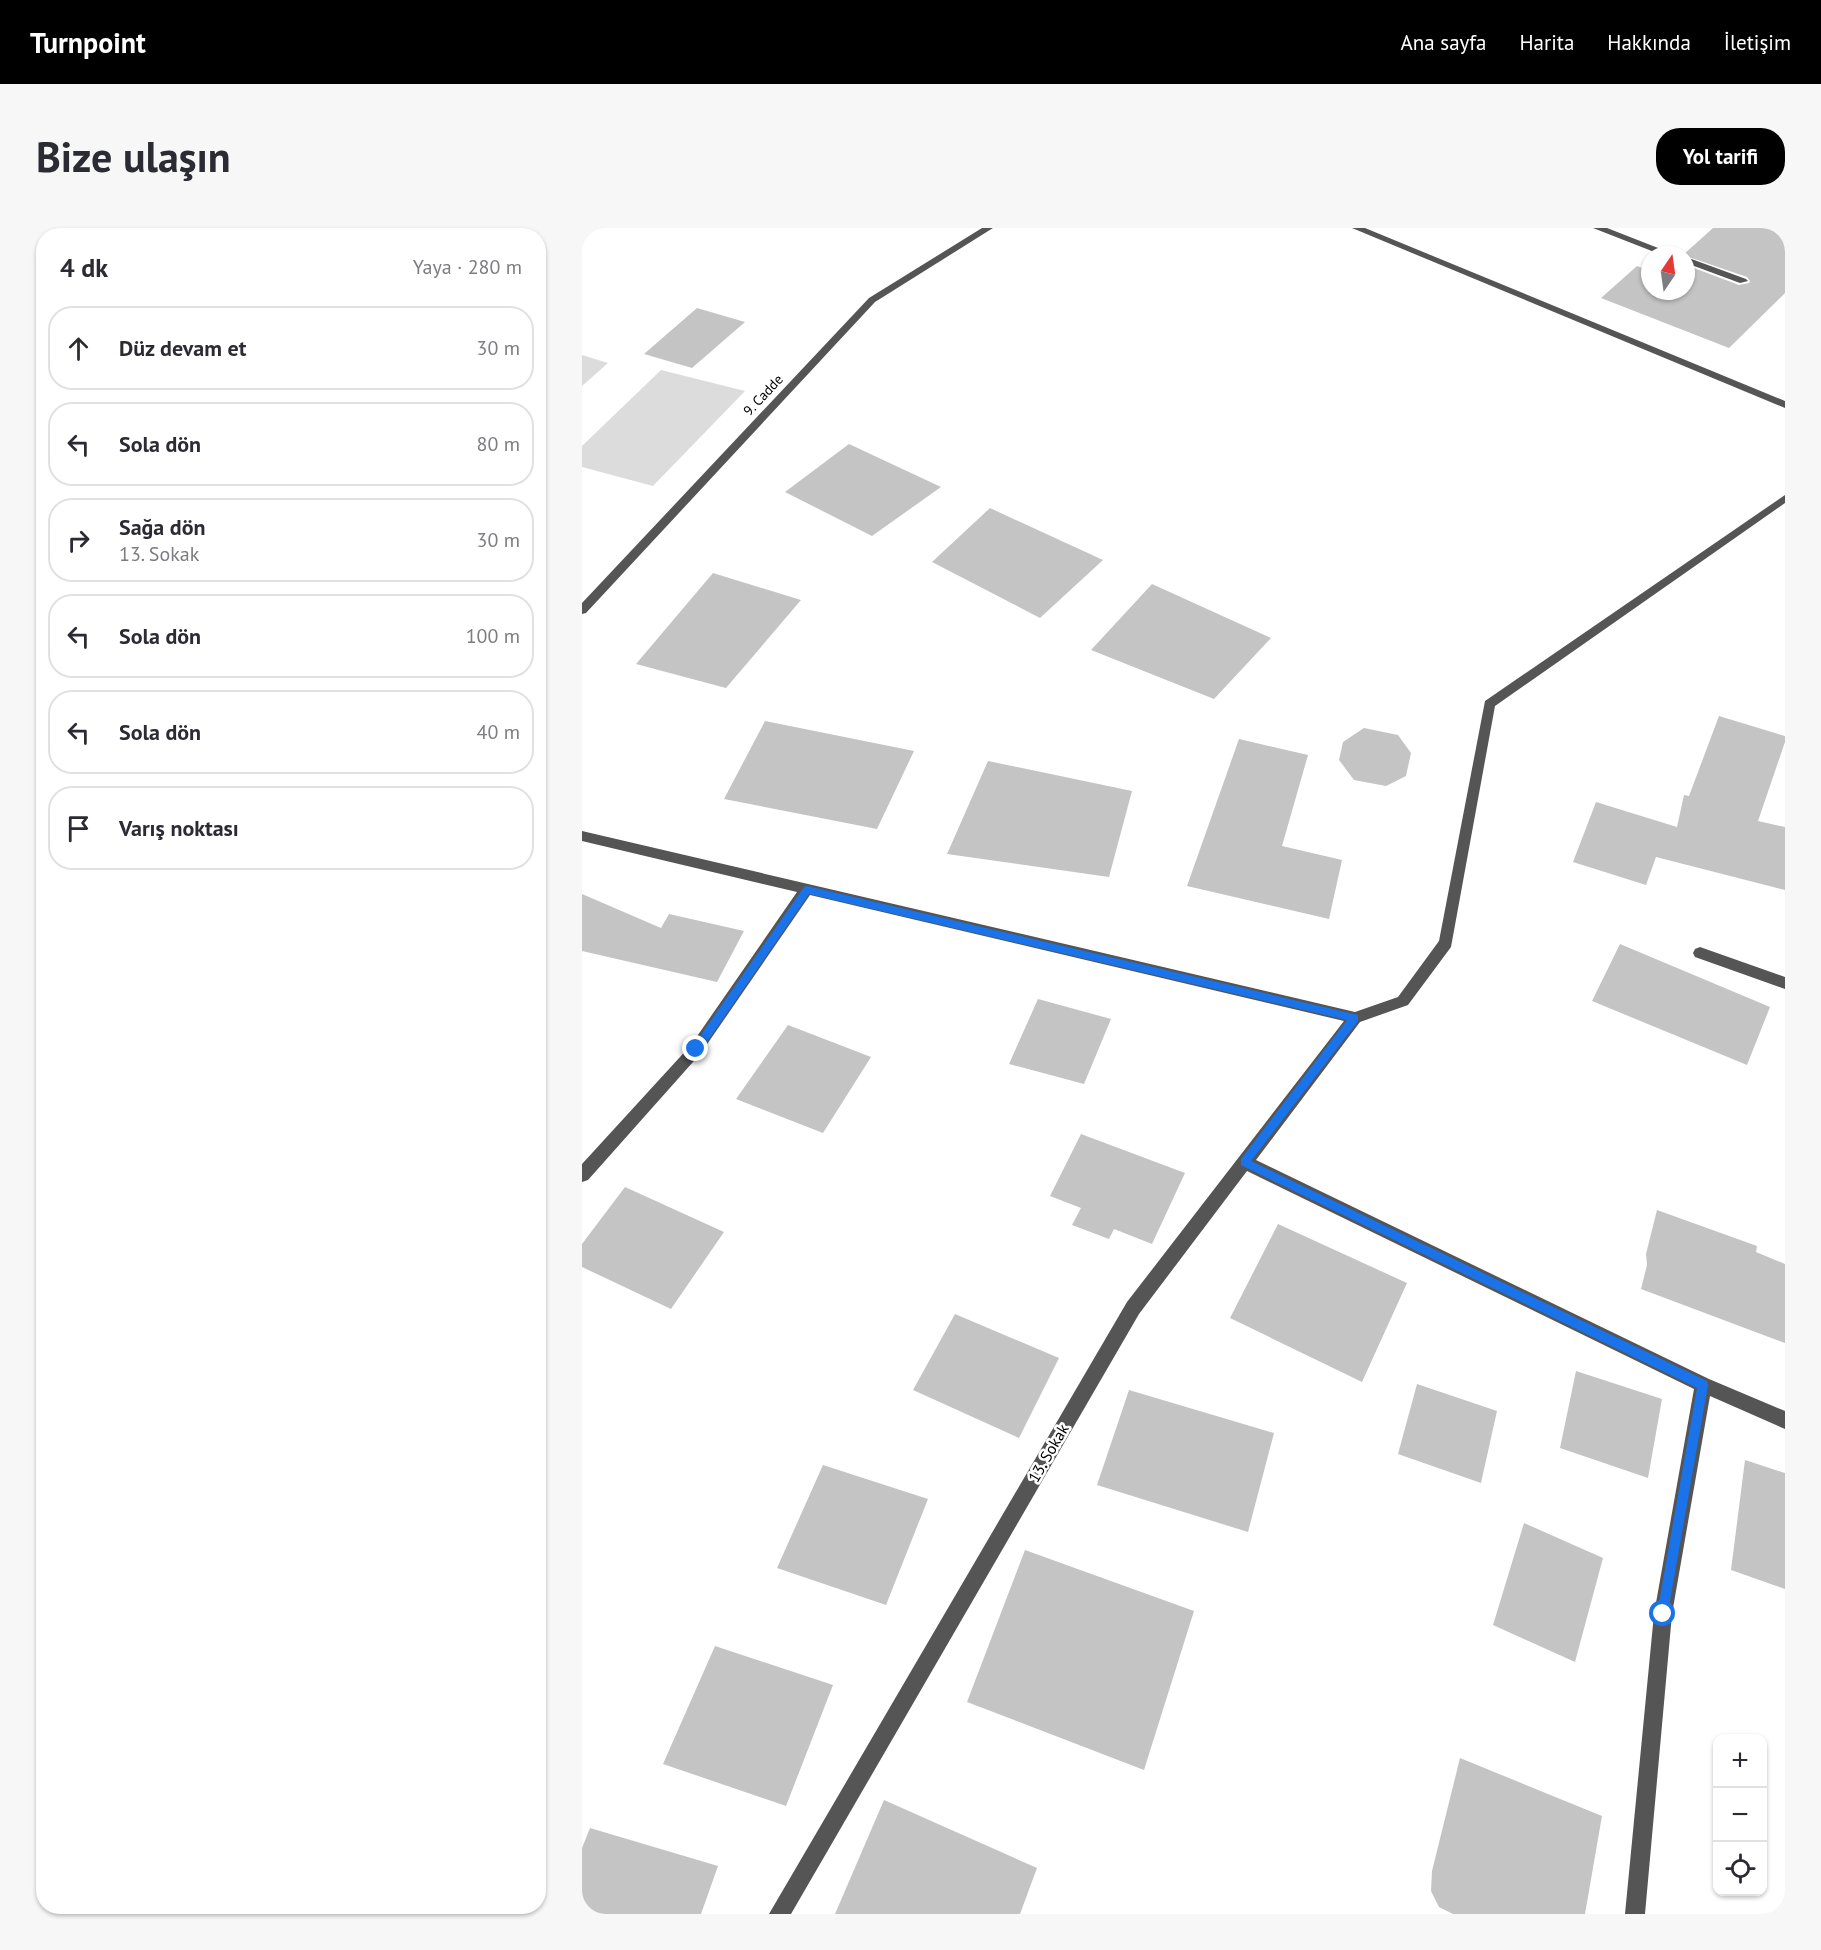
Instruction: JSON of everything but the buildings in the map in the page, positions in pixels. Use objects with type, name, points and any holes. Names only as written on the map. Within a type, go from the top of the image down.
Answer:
[{"type":"street","points":[[972,228],[986,229]]},
{"type":"street","points":[[1357,228],[1785,405]]},
{"type":"street","points":[[1598,228],[1647,246]]},
{"type":"street","name":"9. Cadde","points":[[582,610],[873,300],[986,229]]},
{"type":"street","points":[[1695,264],[1743,281]]},
{"type":"street","points":[[582,836],[1355,1018],[1403,1002],[1446,943],[1489,705],[1785,498]]},
{"type":"street","points":[[582,1175],[696,1049],[807,890]]},
{"type":"street","points":[[1700,953],[1785,983]]},
{"type":"street","name":"13. Sokak","points":[[779,1914],[1133,1308],[1355,1018]]},
{"type":"street","points":[[1244,1162],[1703,1385],[1785,1420]]},
{"type":"street","points":[[1635,1914],[1663,1614],[1703,1385]]},
{"type":"shaded area","points":[[582,355],[608,363],[582,386]]},
{"type":"shaded area","points":[[661,370],[745,391],[653,486],[582,467],[582,446]]},
{"type":"route","points":[[696,1049],[807,890],[1355,1018],[1244,1162],[1703,1385],[1663,1614]]}]
